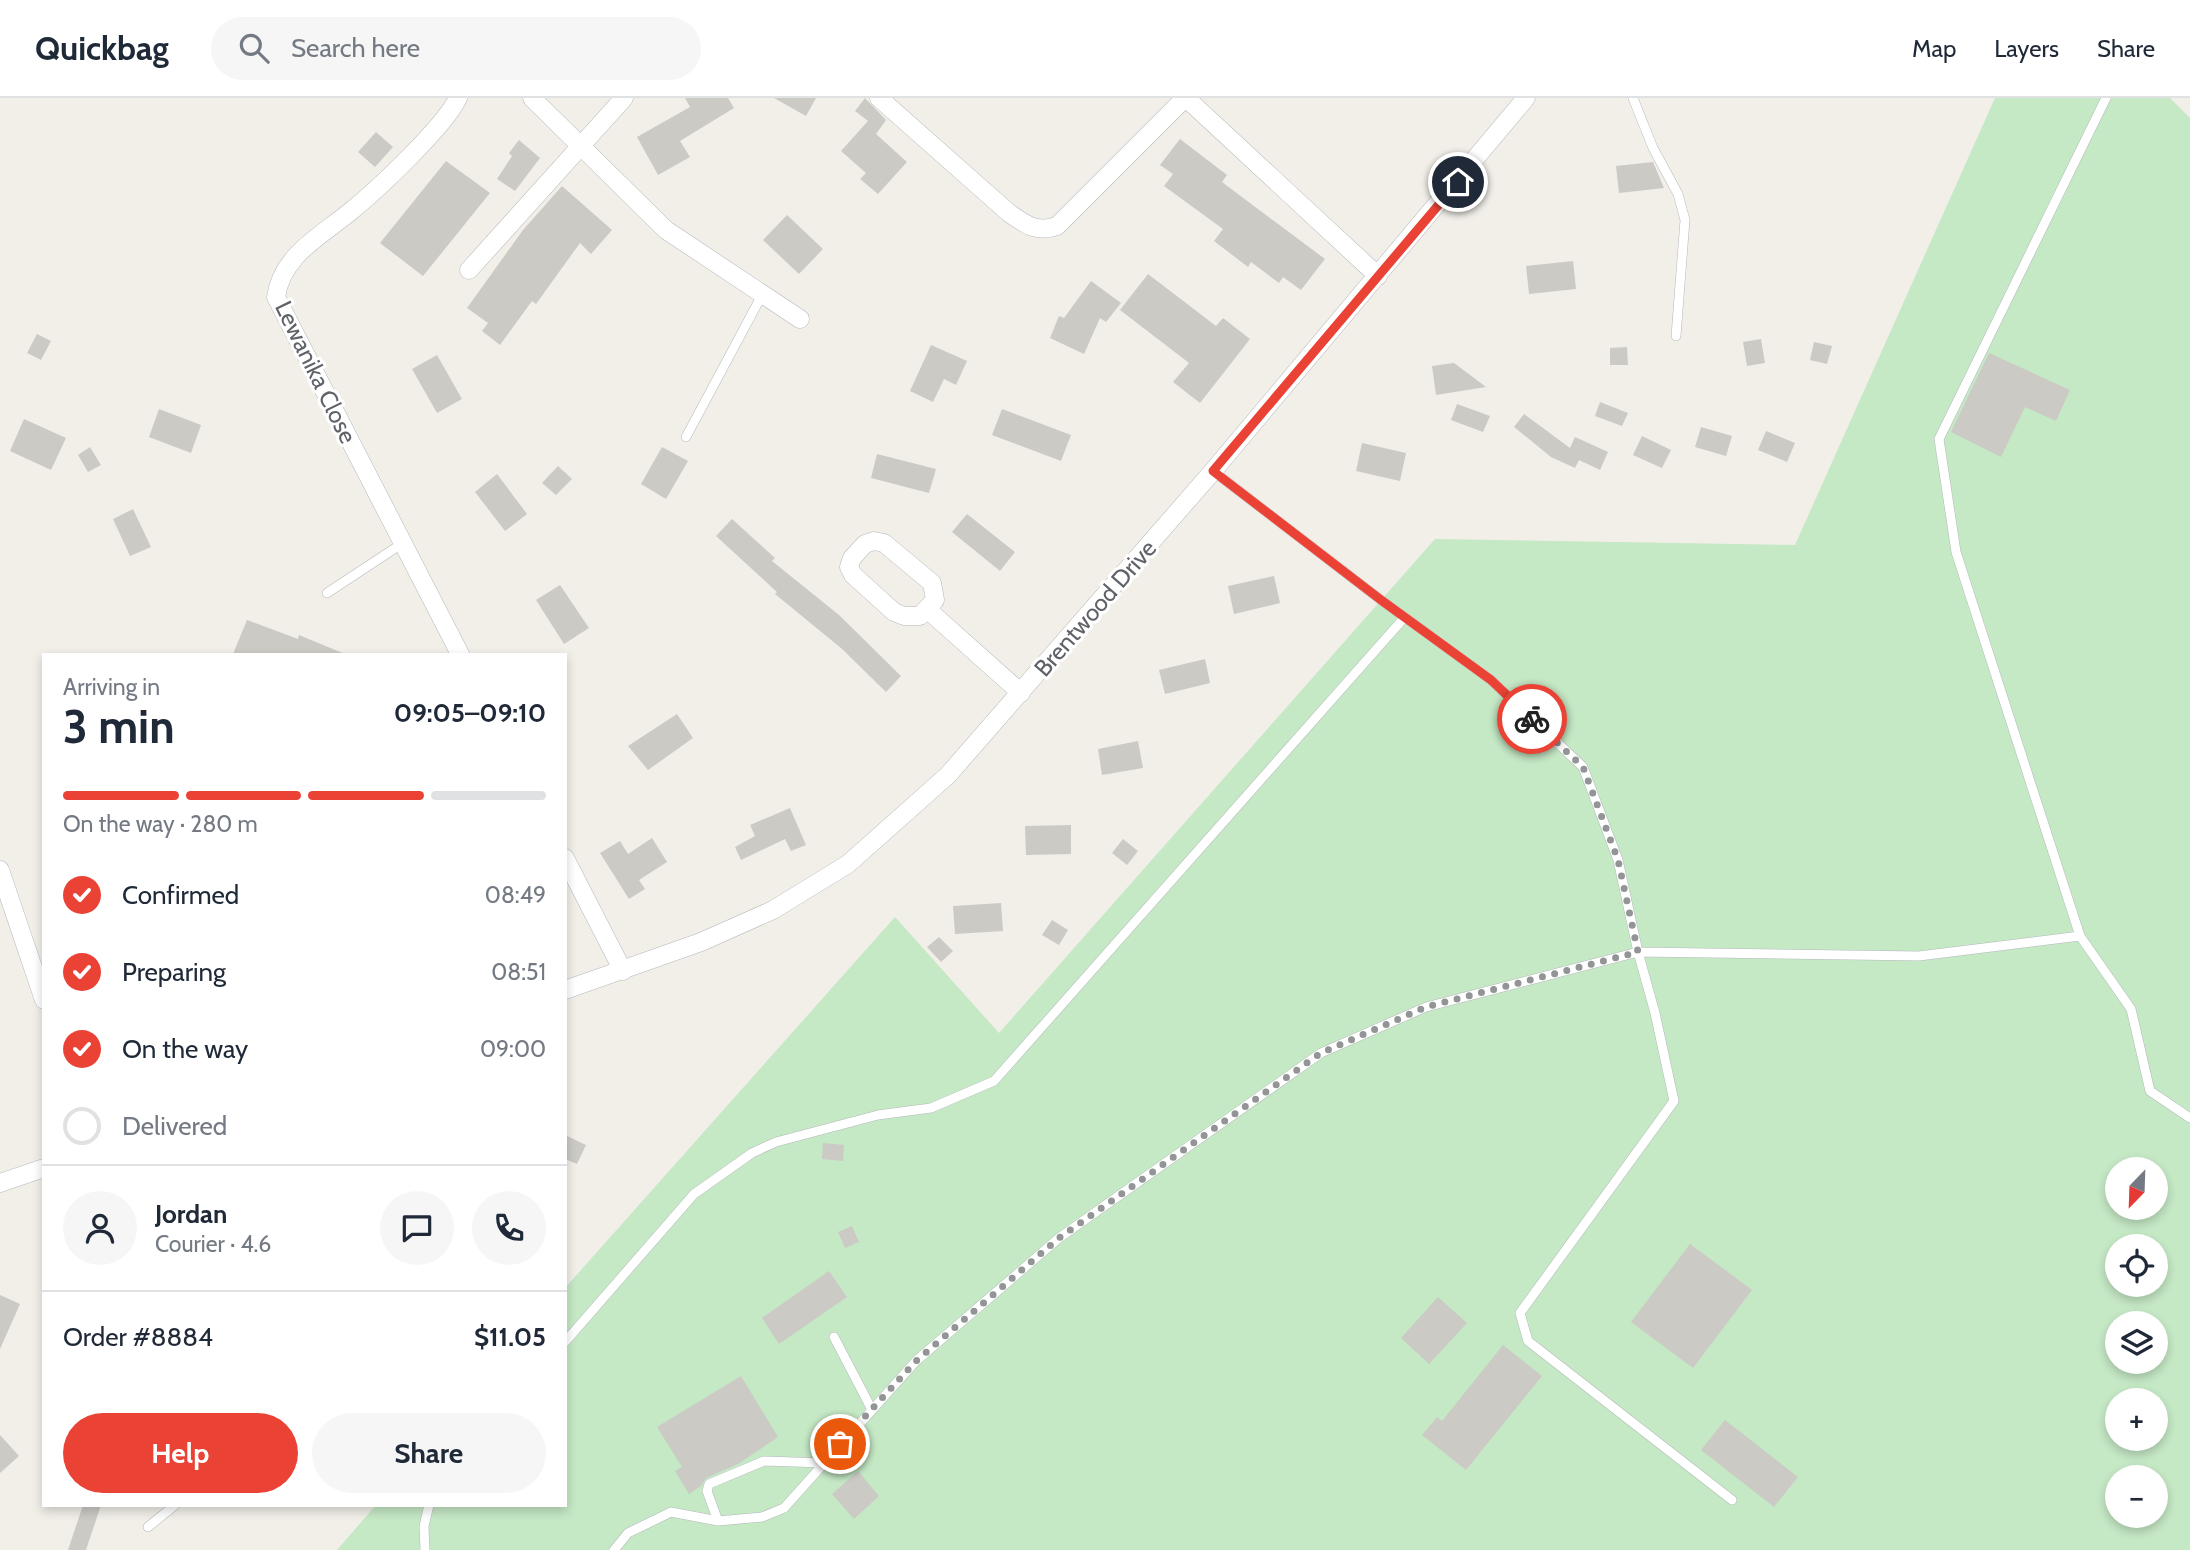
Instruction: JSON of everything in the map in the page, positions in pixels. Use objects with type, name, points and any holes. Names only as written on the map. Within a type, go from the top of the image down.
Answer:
[{"type":"street","name":"Lewanika Close","points":[[458,98],[447,116],[372,192],[291,259],[278,280],[276,297],[459,653]]},
{"type":"street","points":[[533,98],[666,230],[800,319]]},
{"type":"street","points":[[469,271],[624,98]]},
{"type":"street","points":[[879,98],[1009,214],[1027,226],[1044,231],[1057,226],[1186,98],[1378,276]]},
{"type":"street","name":"Brentwood Drive","points":[[567,989],[623,971],[773,910],[848,864],[948,775],[1213,471],[1526,98]]},
{"type":"street","points":[[874,541],[884,543],[932,583],[935,600],[928,610],[913,617],[894,612],[853,575],[849,567],[852,558],[865,544],[874,541]]},
{"type":"street","points":[[928,610],[1021,693]]},
{"type":"street","points":[[567,862],[623,971]]},
{"type":"street","points":[[0,870],[42,994]]},
{"type":"street","points":[[0,1182],[42,1169]]},
{"type":"lane","points":[[1633,98],[1653,148],[1678,194],[1685,220],[1676,336]]},
{"type":"lane","points":[[2106,98],[1939,439],[1956,552],[2080,936],[2131,1009],[2150,1091],[2190,1118]]},
{"type":"lane","points":[[686,437],[762,295]]},
{"type":"lane","points":[[1213,471],[1404,618],[1491,680],[1583,767],[1618,860],[1674,1101],[1520,1313],[1528,1341],[1732,1500]]},
{"type":"lane","points":[[327,593],[402,543]]},
{"type":"lane","points":[[567,1340],[694,1194],[742,1159],[776,1142],[878,1115],[931,1108],[994,1081],[1404,618]]},
{"type":"lane","points":[[614,1550],[628,1533],[671,1512],[718,1521],[762,1517],[784,1508],[916,1361],[1059,1238],[1321,1053],[1426,1007],[1638,952],[1919,957],[2080,936]]},
{"type":"lane","points":[[834,1338],[871,1408]]},
{"type":"lane","points":[[718,1521],[707,1490],[709,1484],[764,1461],[824,1463]]},
{"type":"lane","points":[[148,1527],[173,1507]]},
{"type":"lane","points":[[425,1550],[424,1526],[429,1507]]},
{"type":"green space","points":[[1995,98],[2170,98],[2190,118],[2190,1550],[337,1550],[374,1507],[567,1507],[567,1286],[895,917],[999,1033],[1435,539],[1795,545]]},
{"type":"building","points":[[685,98],[728,98],[734,108],[680,141],[690,157],[658,175],[637,137],[690,107]]},
{"type":"building","points":[[774,98],[816,98],[806,116]]},
{"type":"building","points":[[865,98],[886,120],[876,134],[907,162],[878,194],[860,179],[866,173],[841,151],[868,121],[855,111]]},
{"type":"building","points":[[376,132],[393,147],[375,167],[358,152]]},
{"type":"building","points":[[1180,139],[1227,175],[1222,182],[1325,259],[1301,290],[1283,277],[1279,283],[1251,262],[1248,267],[1214,241],[1223,229],[1164,186],[1173,174],[1160,165]]},
{"type":"building","points":[[519,140],[540,158],[515,191],[497,179],[512,156],[509,153]]},
{"type":"building","points":[[446,161],[490,193],[423,276],[380,243]]},
{"type":"building","points":[[1653,162],[1664,188],[1619,193],[1616,166]]},
{"type":"building","points":[[562,186],[612,230],[591,254],[580,243],[536,304],[532,301],[500,345],[482,331],[488,323],[467,308],[523,230]]},
{"type":"building","points":[[787,215],[823,249],[799,274],[763,240]]},
{"type":"building","points":[[1573,261],[1576,289],[1529,294],[1526,266]]},
{"type":"building","points":[[1148,274],[1216,326],[1223,318],[1250,339],[1200,403],[1173,382],[1189,363],[1120,310]]},
{"type":"building","points":[[1091,281],[1121,303],[1106,322],[1100,318],[1084,354],[1050,338],[1059,316],[1064,318]]},
{"type":"building","points":[[37,334],[51,341],[41,360],[27,353]]},
{"type":"building","points":[[1761,339],[1765,363],[1747,366],[1743,342]]},
{"type":"building","points":[[1814,342],[1832,346],[1827,364],[1810,360]]},
{"type":"building","points":[[931,345],[967,361],[956,385],[944,379],[933,402],[910,391]]},
{"type":"building","points":[[1627,347],[1628,365],[1610,365],[1610,348]]},
{"type":"building","points":[[1989,353],[2070,390],[2056,421],[2025,407],[2001,457],[1951,432]]},
{"type":"building","points":[[437,355],[462,399],[437,413],[412,369]]},
{"type":"building","points":[[1454,363],[1486,387],[1436,395],[1432,366]]},
{"type":"building","points":[[1600,402],[1628,413],[1622,426],[1595,416]]},
{"type":"building","points":[[1457,404],[1490,416],[1483,432],[1451,420]]},
{"type":"building","points":[[159,409],[201,425],[191,453],[149,437]]},
{"type":"building","points":[[1002,409],[1071,435],[1061,461],[992,435]]},
{"type":"building","points":[[1524,414],[1570,448],[1575,437],[1608,452],[1600,470],[1579,460],[1575,468],[1551,457],[1514,427]]},
{"type":"building","points":[[24,419],[66,438],[51,470],[10,451]]},
{"type":"building","points":[[1701,427],[1732,436],[1726,456],[1695,447]]},
{"type":"building","points":[[1766,431],[1795,443],[1787,462],[1758,450]]},
{"type":"building","points":[[1642,436],[1671,450],[1662,468],[1633,455]]},
{"type":"building","points":[[1362,443],[1406,453],[1400,481],[1356,471]]},
{"type":"building","points":[[90,447],[101,465],[88,472],[78,455]]},
{"type":"building","points":[[662,447],[688,461],[666,499],[641,484]]},
{"type":"building","points":[[877,454],[936,469],[929,493],[871,478]]},
{"type":"building","points":[[558,466],[572,479],[556,495],[542,483]]},
{"type":"building","points":[[497,474],[527,514],[505,531],[475,492]]},
{"type":"building","points":[[133,509],[151,547],[130,556],[113,519]]},
{"type":"building","points":[[967,514],[1015,552],[1000,571],[952,532]]},
{"type":"building","points":[[732,519],[775,558],[772,561],[839,615],[901,676],[886,692],[841,648],[775,594],[777,592],[716,536]]},
{"type":"building","points":[[1274,576],[1280,603],[1234,614],[1228,586]]},
{"type":"building","points":[[560,585],[589,628],[564,644],[536,600]]},
{"type":"building","points":[[247,620],[298,639],[299,635],[343,653],[233,653]]},
{"type":"building","points":[[1205,659],[1210,683],[1165,694],[1159,670]]},
{"type":"building","points":[[677,714],[693,738],[648,770],[628,746]]},
{"type":"building","points":[[1138,741],[1143,768],[1102,775],[1098,749]]},
{"type":"building","points":[[790,808],[806,845],[791,851],[785,839],[741,860],[735,847],[755,836],[750,825]]},
{"type":"building","points":[[1071,825],[1071,854],[1026,855],[1025,826]]},
{"type":"building","points":[[652,838],[667,862],[639,880],[645,889],[629,899],[600,853],[620,841],[628,854]]},
{"type":"building","points":[[1123,839],[1138,851],[1127,865],[1112,853]]},
{"type":"building","points":[[1001,903],[1003,931],[955,934],[953,906]]},
{"type":"building","points":[[1052,920],[1068,930],[1059,945],[1042,935]]},
{"type":"building","points":[[939,937],[953,951],[941,962],[927,947]]},
{"type":"building","points":[[567,1136],[586,1145],[577,1164],[567,1160]]},
{"type":"building","points":[[823,1143],[844,1145],[843,1161],[822,1159]]},
{"type":"building","points":[[852,1226],[859,1242],[845,1248],[838,1232]]},
{"type":"building","points":[[1690,1244],[1752,1290],[1693,1368],[1631,1322]]},
{"type":"building","points":[[829,1271],[847,1297],[779,1344],[762,1318]]},
{"type":"building","points":[[0,1295],[20,1304],[0,1349]]},
{"type":"building","points":[[1438,1297],[1467,1323],[1429,1364],[1401,1338]]},
{"type":"building","points":[[1503,1345],[1542,1376],[1466,1470],[1422,1435],[1437,1417],[1442,1421]]},
{"type":"building","points":[[741,1376],[778,1437],[738,1464],[706,1478],[701,1486],[689,1494],[675,1471],[682,1467],[657,1427]]},
{"type":"building","points":[[1725,1420],[1798,1477],[1774,1507],[1701,1450]]},
{"type":"building","points":[[0,1435],[19,1456],[0,1473]]},
{"type":"building","points":[[858,1471],[879,1496],[854,1519],[832,1494]]},
{"type":"building","points":[[82,1507],[100,1507],[86,1550],[68,1550]]},
{"type":"way so far","points":[[840,1444],[916,1361],[1059,1238],[1321,1053],[1426,1007],[1638,952],[1618,860],[1583,767],[1532,719]]},
{"type":"route","points":[[1458,182],[1213,471],[1381,600],[1491,680],[1532,719]]}]
